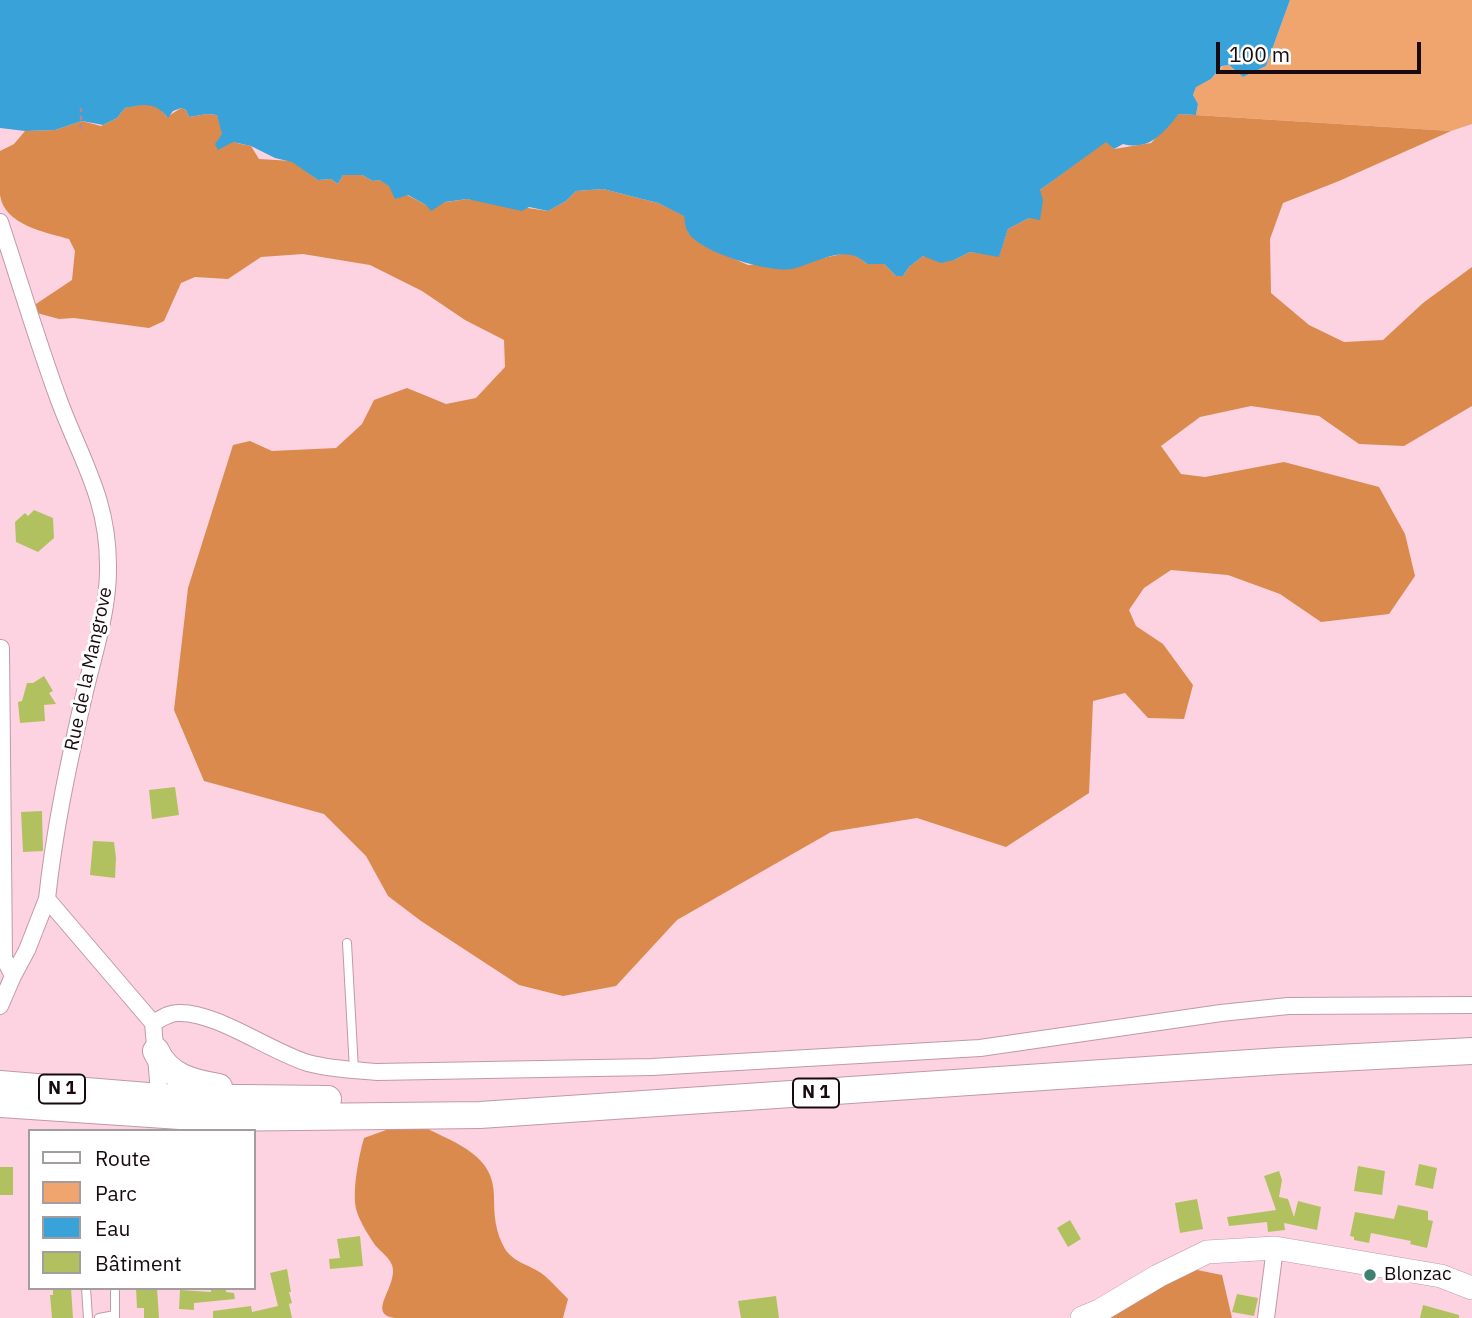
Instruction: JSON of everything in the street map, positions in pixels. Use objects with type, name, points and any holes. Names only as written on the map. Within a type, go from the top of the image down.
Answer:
[{"type":"main road","name":"N 1","points":[[0,1104],[159,1098],[505,1097],[750,1087],[1472,1039]]},
{"type":"main road","points":[[125,1095],[145,1084],[156,1051]]},
{"type":"main road","points":[[156,1051],[167,1069],[188,1080],[207,1085],[325,1099]]},
{"type":"main road","name":"N 1","points":[[0,1084],[159,1098],[210,1118],[480,1115],[1280,1061],[1472,1051]]},
{"type":"main road","points":[[1082,1318],[1207,1252],[1275,1248],[1441,1276],[1472,1288]]},
{"type":"street","name":"Rue de la Mangrove","points":[[0,222],[61,405],[95,484],[102,508],[108,565],[102,621],[75,735],[52,857],[47,899],[27,950],[0,1006]]},
{"type":"street","points":[[1,648],[4,958],[13,976]]},
{"type":"street","points":[[47,899],[153,1023],[159,1098]]},
{"type":"street","points":[[153,1023],[168,1015],[185,1013],[221,1024],[305,1062],[377,1072],[652,1067],[981,1048],[1288,1006],[1472,1005]]},
{"type":"street","points":[[1266,1318],[1275,1248]]},
{"type":"lane","points":[[347,943],[354,1070]]},
{"type":"lane","points":[[86,1290],[88,1318]]},
{"type":"lane","points":[[99,1318],[115,1317],[115,1292]]},
{"type":"path","points":[[80,129],[81,108]]},
{"type":"green space","points":[[1290,0],[1472,0],[1472,124],[1451,131],[1196,115],[1198,104],[1193,95],[1196,86],[1211,79],[1223,66],[1229,65],[1243,77],[1266,66]]},
{"type":"shaded area","points":[[148,103],[160,109],[167,117],[181,108],[186,110],[189,117],[217,115],[227,138],[251,146],[259,159],[292,161],[318,180],[331,179],[338,184],[343,175],[362,175],[373,181],[379,180],[426,205],[467,199],[548,211],[566,201],[576,191],[603,189],[658,203],[685,216],[688,232],[703,245],[748,265],[818,259],[847,253],[867,264],[884,264],[896,276],[903,276],[909,267],[923,256],[954,260],[970,252],[999,256],[1008,229],[1029,218],[1040,190],[1106,141],[1114,149],[1151,143],[1179,114],[1451,131],[1283,203],[1270,239],[1271,293],[1309,325],[1344,342],[1383,340],[1423,303],[1472,267],[1472,406],[1404,446],[1359,444],[1319,416],[1251,406],[1200,417],[1161,446],[1181,474],[1205,477],[1284,462],[1379,487],[1405,534],[1415,576],[1389,614],[1321,622],[1280,594],[1228,575],[1171,570],[1144,588],[1129,610],[1136,626],[1163,644],[1193,685],[1184,719],[1148,718],[1125,693],[1093,701],[1089,793],[1006,847],[917,818],[831,832],[677,920],[616,986],[563,996],[519,985],[421,921],[388,896],[366,856],[324,814],[204,781],[174,710],[188,588],[233,445],[250,441],[272,451],[336,448],[362,424],[374,400],[407,388],[446,404],[476,398],[505,367],[504,340],[465,320],[422,291],[370,265],[303,254],[261,257],[228,279],[195,277],[181,283],[164,321],[149,328],[74,318],[59,319],[37,313],[36,304],[72,280],[75,251],[69,239],[27,226],[9,214],[0,195],[0,151],[14,144],[25,131],[55,130],[82,121],[101,126],[117,118],[125,108]]},
{"type":"shaded area","points":[[426,1128],[472,1153],[488,1170],[492,1182],[496,1223],[505,1249],[514,1258],[545,1276],[568,1299],[563,1318],[395,1318],[383,1311],[393,1273],[392,1265],[362,1224],[355,1205],[355,1186],[362,1145],[364,1138],[389,1129]]},
{"type":"shaded area","points":[[1192,1269],[1222,1275],[1232,1318],[1110,1318],[1146,1292]]},
{"type":"water","points":[[0,0],[1290,0],[1266,66],[1243,77],[1229,65],[1222,66],[1211,79],[1196,87],[1193,95],[1198,104],[1196,115],[1179,114],[1161,134],[1148,143],[1133,146],[1123,144],[1114,149],[1106,142],[1040,190],[1043,200],[1040,220],[1029,218],[1008,229],[999,257],[970,252],[941,263],[923,256],[909,267],[903,276],[896,276],[884,264],[867,264],[850,255],[840,254],[792,269],[768,268],[736,260],[705,247],[694,239],[687,230],[684,216],[658,203],[603,189],[576,191],[566,201],[548,211],[529,207],[522,211],[467,199],[445,202],[431,211],[408,195],[395,199],[389,186],[362,175],[343,175],[338,184],[331,179],[318,180],[292,162],[275,158],[251,146],[233,142],[218,150],[215,144],[222,134],[217,115],[189,117],[186,110],[181,108],[173,111],[168,118],[153,106],[143,105],[125,108],[117,118],[103,125],[82,121],[55,130],[0,128]]},
{"type":"building","points":[[34,510],[53,518],[54,538],[38,552],[16,542],[15,522],[25,513],[28,516]]},
{"type":"building","points":[[44,676],[53,691],[49,693],[56,704],[44,705],[45,721],[20,723],[18,702],[22,701],[27,683],[33,683]]},
{"type":"building","points":[[175,787],[179,815],[152,819],[149,790]]},
{"type":"building","points":[[42,811],[43,851],[23,852],[21,812]]},
{"type":"building","points":[[93,841],[114,842],[115,878],[90,875]]},
{"type":"building","points":[[1419,1164],[1437,1168],[1433,1189],[1415,1185]]},
{"type":"building","points":[[1358,1166],[1385,1171],[1382,1195],[1354,1191]]},
{"type":"building","points":[[0,1167],[13,1167],[13,1195],[0,1195]]},
{"type":"building","points":[[1279,1171],[1282,1180],[1279,1197],[1288,1199],[1294,1217],[1298,1201],[1321,1207],[1317,1230],[1284,1223],[1285,1230],[1268,1232],[1267,1222],[1229,1226],[1227,1217],[1276,1210],[1264,1176]]},
{"type":"building","points":[[1197,1199],[1203,1229],[1180,1233],[1175,1203]]},
{"type":"building","points":[[1398,1205],[1428,1211],[1428,1220],[1433,1221],[1427,1248],[1410,1244],[1411,1241],[1371,1233],[1369,1243],[1354,1240],[1354,1237],[1350,1236],[1355,1212],[1394,1219]]},
{"type":"building","points":[[1070,1220],[1081,1239],[1068,1247],[1057,1228]]},
{"type":"building","points":[[360,1236],[363,1266],[330,1269],[329,1259],[340,1258],[337,1239]]},
{"type":"building","points":[[287,1269],[292,1318],[213,1318],[213,1311],[251,1306],[252,1312],[278,1306],[270,1273]]},
{"type":"building","points":[[53,1290],[71,1290],[73,1318],[52,1318],[50,1295],[53,1295]]},
{"type":"building","points":[[136,1290],[157,1290],[159,1318],[144,1318],[144,1308],[137,1308]]},
{"type":"building","points":[[180,1290],[226,1290],[234,1293],[235,1299],[194,1303],[194,1310],[179,1309]]},
{"type":"building","points":[[1237,1294],[1258,1298],[1254,1316],[1232,1312]]},
{"type":"building","points":[[776,1296],[779,1318],[741,1318],[738,1301]]},
{"type":"building","points":[[1423,1305],[1459,1315],[1459,1318],[1420,1318]]},
{"type":"place","name":"Blonzac","points":[[1370,1275]]}]
